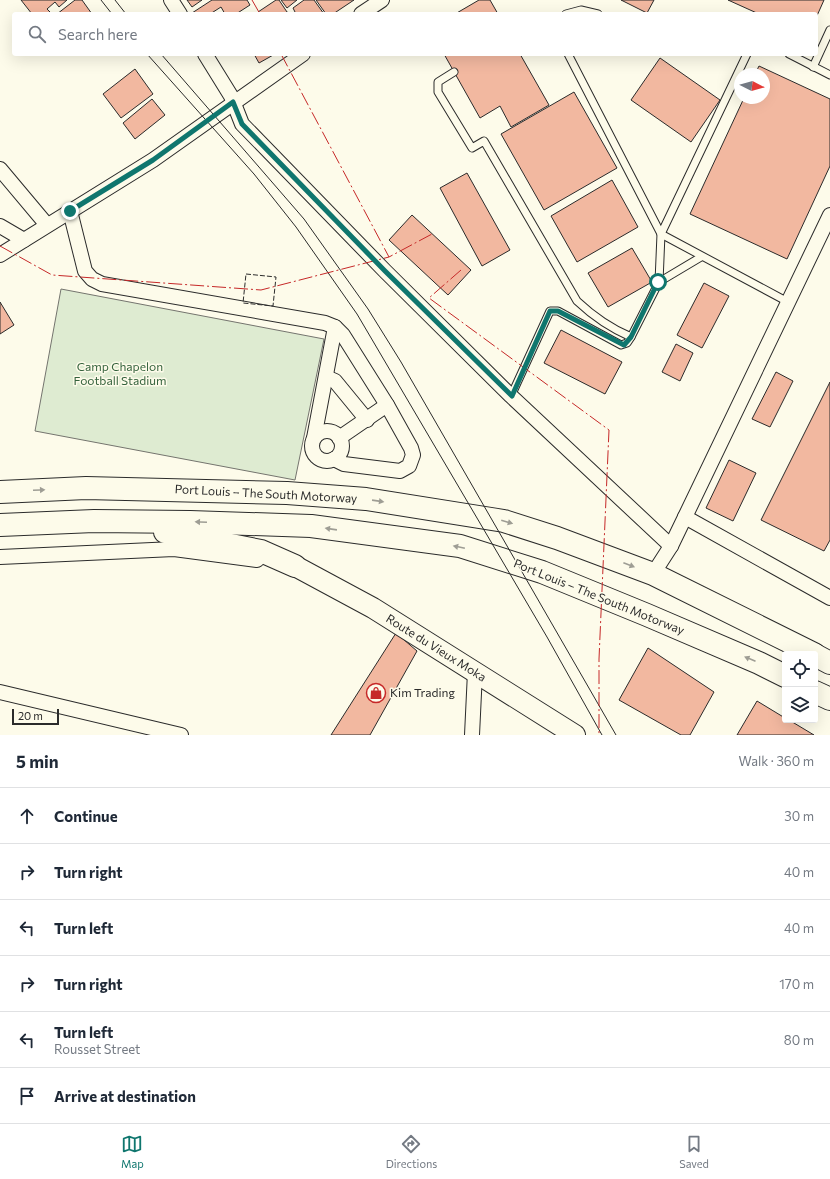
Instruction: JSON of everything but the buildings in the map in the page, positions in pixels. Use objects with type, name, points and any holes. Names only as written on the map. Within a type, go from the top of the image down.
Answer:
[{"type":"highway","name":"Port Louis – The South Motorway","points":[[0,492],[86,488],[286,493],[366,499],[504,520],[653,574],[808,651]]},
{"type":"highway","name":"Port Louis – The South Motorway","points":[[0,525],[94,521],[190,522],[311,526],[460,546],[542,572],[759,663],[782,674]]},
{"type":"highway","points":[[94,521],[235,545],[261,551],[295,566]]},
{"type":"highway","name":"Port Louis – The South Motorway","points":[[818,656],[830,663]]},
{"type":"highway","points":[[818,693],[830,699]]},
{"type":"main road","name":"Route du Vieux Moka","points":[[295,566],[373,608],[575,735]]},
{"type":"street","points":[[171,0],[179,12]]},
{"type":"street","points":[[364,12],[382,0]]},
{"type":"street","points":[[205,56],[233,102],[242,124],[385,271],[512,396],[671,546]]},
{"type":"street","points":[[0,254],[153,160],[300,56]]},
{"type":"street","points":[[0,170],[47,225]]},
{"type":"street","points":[[70,211],[85,271],[92,280],[102,284],[335,327],[343,335],[387,405],[411,448],[413,455],[409,466],[400,471],[344,464],[334,459]]},
{"type":"street","points":[[653,574],[671,546],[788,302],[827,230],[830,215]]},
{"type":"street","points":[[0,226],[24,240]]},
{"type":"street","points":[[314,438],[318,434],[327,431],[336,434],[342,447],[338,456],[334,459],[325,461],[316,456],[312,448],[335,327]]},
{"type":"street","points":[[326,377],[335,381],[367,420]]},
{"type":"street","points":[[339,438],[387,405]]},
{"type":"street","points":[[685,517],[830,598]]},
{"type":"street","points":[[0,557],[174,548],[295,566]]},
{"type":"street","points":[[472,735],[475,672]]},
{"type":"street","points":[[0,692],[181,735]]},
{"type":"lane","points":[[574,12],[581,10],[590,12]]},
{"type":"lane","points":[[813,67],[830,30]]},
{"type":"lane","points":[[569,56],[662,234],[701,257],[788,302]]},
{"type":"lane","points":[[512,396],[550,311],[558,311],[621,345],[627,343],[658,282],[662,234],[746,56]]},
{"type":"lane","points":[[793,56],[830,75]]},
{"type":"lane","points":[[454,72],[438,82],[438,92],[472,148],[484,141],[577,301],[612,329],[631,337]]},
{"type":"lane","points":[[658,282],[701,257]]},
{"type":"green space","name":"Camp Chapelon Football Stadium","points":[[61,289],[324,339],[295,480],[35,431]]},
{"type":"tram line","points":[[101,0],[110,12]]},
{"type":"tram line","points":[[115,0],[124,12]]},
{"type":"tram line","points":[[149,56],[254,174],[296,227],[357,314],[547,637],[602,735]]},
{"type":"tram line","points":[[163,56],[304,219],[368,309],[401,362],[616,735]]},
{"type":"fence","points":[[246,274],[276,277],[273,306],[243,303],[246,274]]},
{"type":"power","points":[[252,0],[259,12]]},
{"type":"power","points":[[282,56],[389,257],[432,234]]},
{"type":"power","points":[[0,246],[52,275],[261,290],[389,257]]},
{"type":"power","points":[[461,270],[429,298],[609,430],[599,659],[599,735]]},
{"type":"place","name":"Kim Trading","points":[[376,693]]},
{"type":"route","points":[[70,211],[153,160],[233,102],[242,124],[385,271],[512,396],[550,311],[558,311],[621,345],[624,345],[631,337],[658,282]]}]
